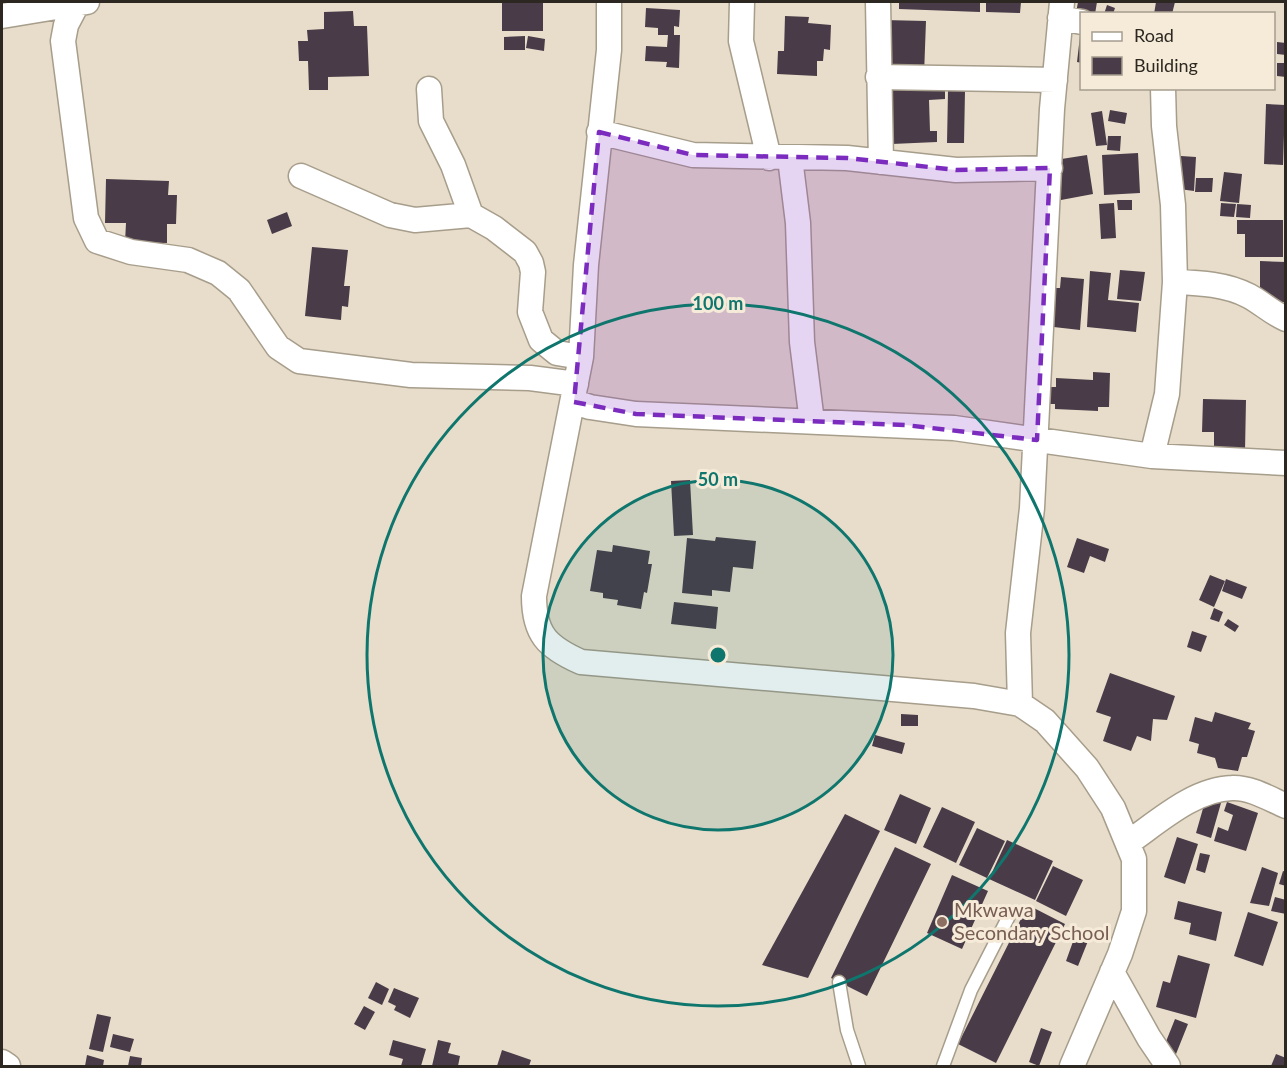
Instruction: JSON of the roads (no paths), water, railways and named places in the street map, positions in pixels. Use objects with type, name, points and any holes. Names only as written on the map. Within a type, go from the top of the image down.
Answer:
[{"type":"street","points":[[609,2],[609,50],[586,265],[581,357],[534,596],[536,618],[541,633],[558,652],[581,662],[817,685],[916,690],[1020,704],[1045,721],[1087,768],[1113,808],[1129,842],[1136,879],[1134,911],[1112,972],[1072,1066]]},
{"type":"street","points":[[742,2],[741,41],[798,223],[802,342],[812,422]]},
{"type":"street","points":[[878,2],[881,162]]},
{"type":"street","points":[[2,16],[85,3]]},
{"type":"street","points":[[85,3],[66,25],[63,41],[86,218],[97,242],[107,247],[131,252],[189,260],[218,273],[239,290],[278,347],[299,361],[411,375],[530,378],[575,393],[605,410],[636,414],[954,428],[1152,456],[1286,463]]},
{"type":"street","points":[[1020,704],[1018,633],[1036,440],[1055,80],[1068,14]]},
{"type":"street","points":[[878,76],[1055,80]]},
{"type":"street","points":[[429,89],[431,121],[453,165],[471,215]]},
{"type":"street","points":[[1152,456],[1167,394],[1175,282],[1173,205],[1164,126],[1163,90]]},
{"type":"street","points":[[599,132],[693,155],[881,162],[956,170],[1050,168]]},
{"type":"street","points":[[301,176],[353,201],[402,218],[471,215],[508,238],[530,259],[533,272],[530,312],[541,340],[557,353],[581,357]]},
{"type":"street","points":[[1175,282],[1205,283],[1229,288],[1250,296],[1286,319]]},
{"type":"street","points":[[1129,842],[1201,796],[1232,788],[1255,792],[1286,806]]},
{"type":"street","points":[[1112,972],[1149,1038],[1168,1066]]},
{"type":"street","points":[[2,1062],[8,1066]]},
{"type":"lane","points":[[943,1066],[972,990],[1010,914]]},
{"type":"lane","points":[[839,982],[847,1030],[859,1066]]},
{"type":"place","name":"Mkwawa Secondary School","points":[[942,922]]}]
